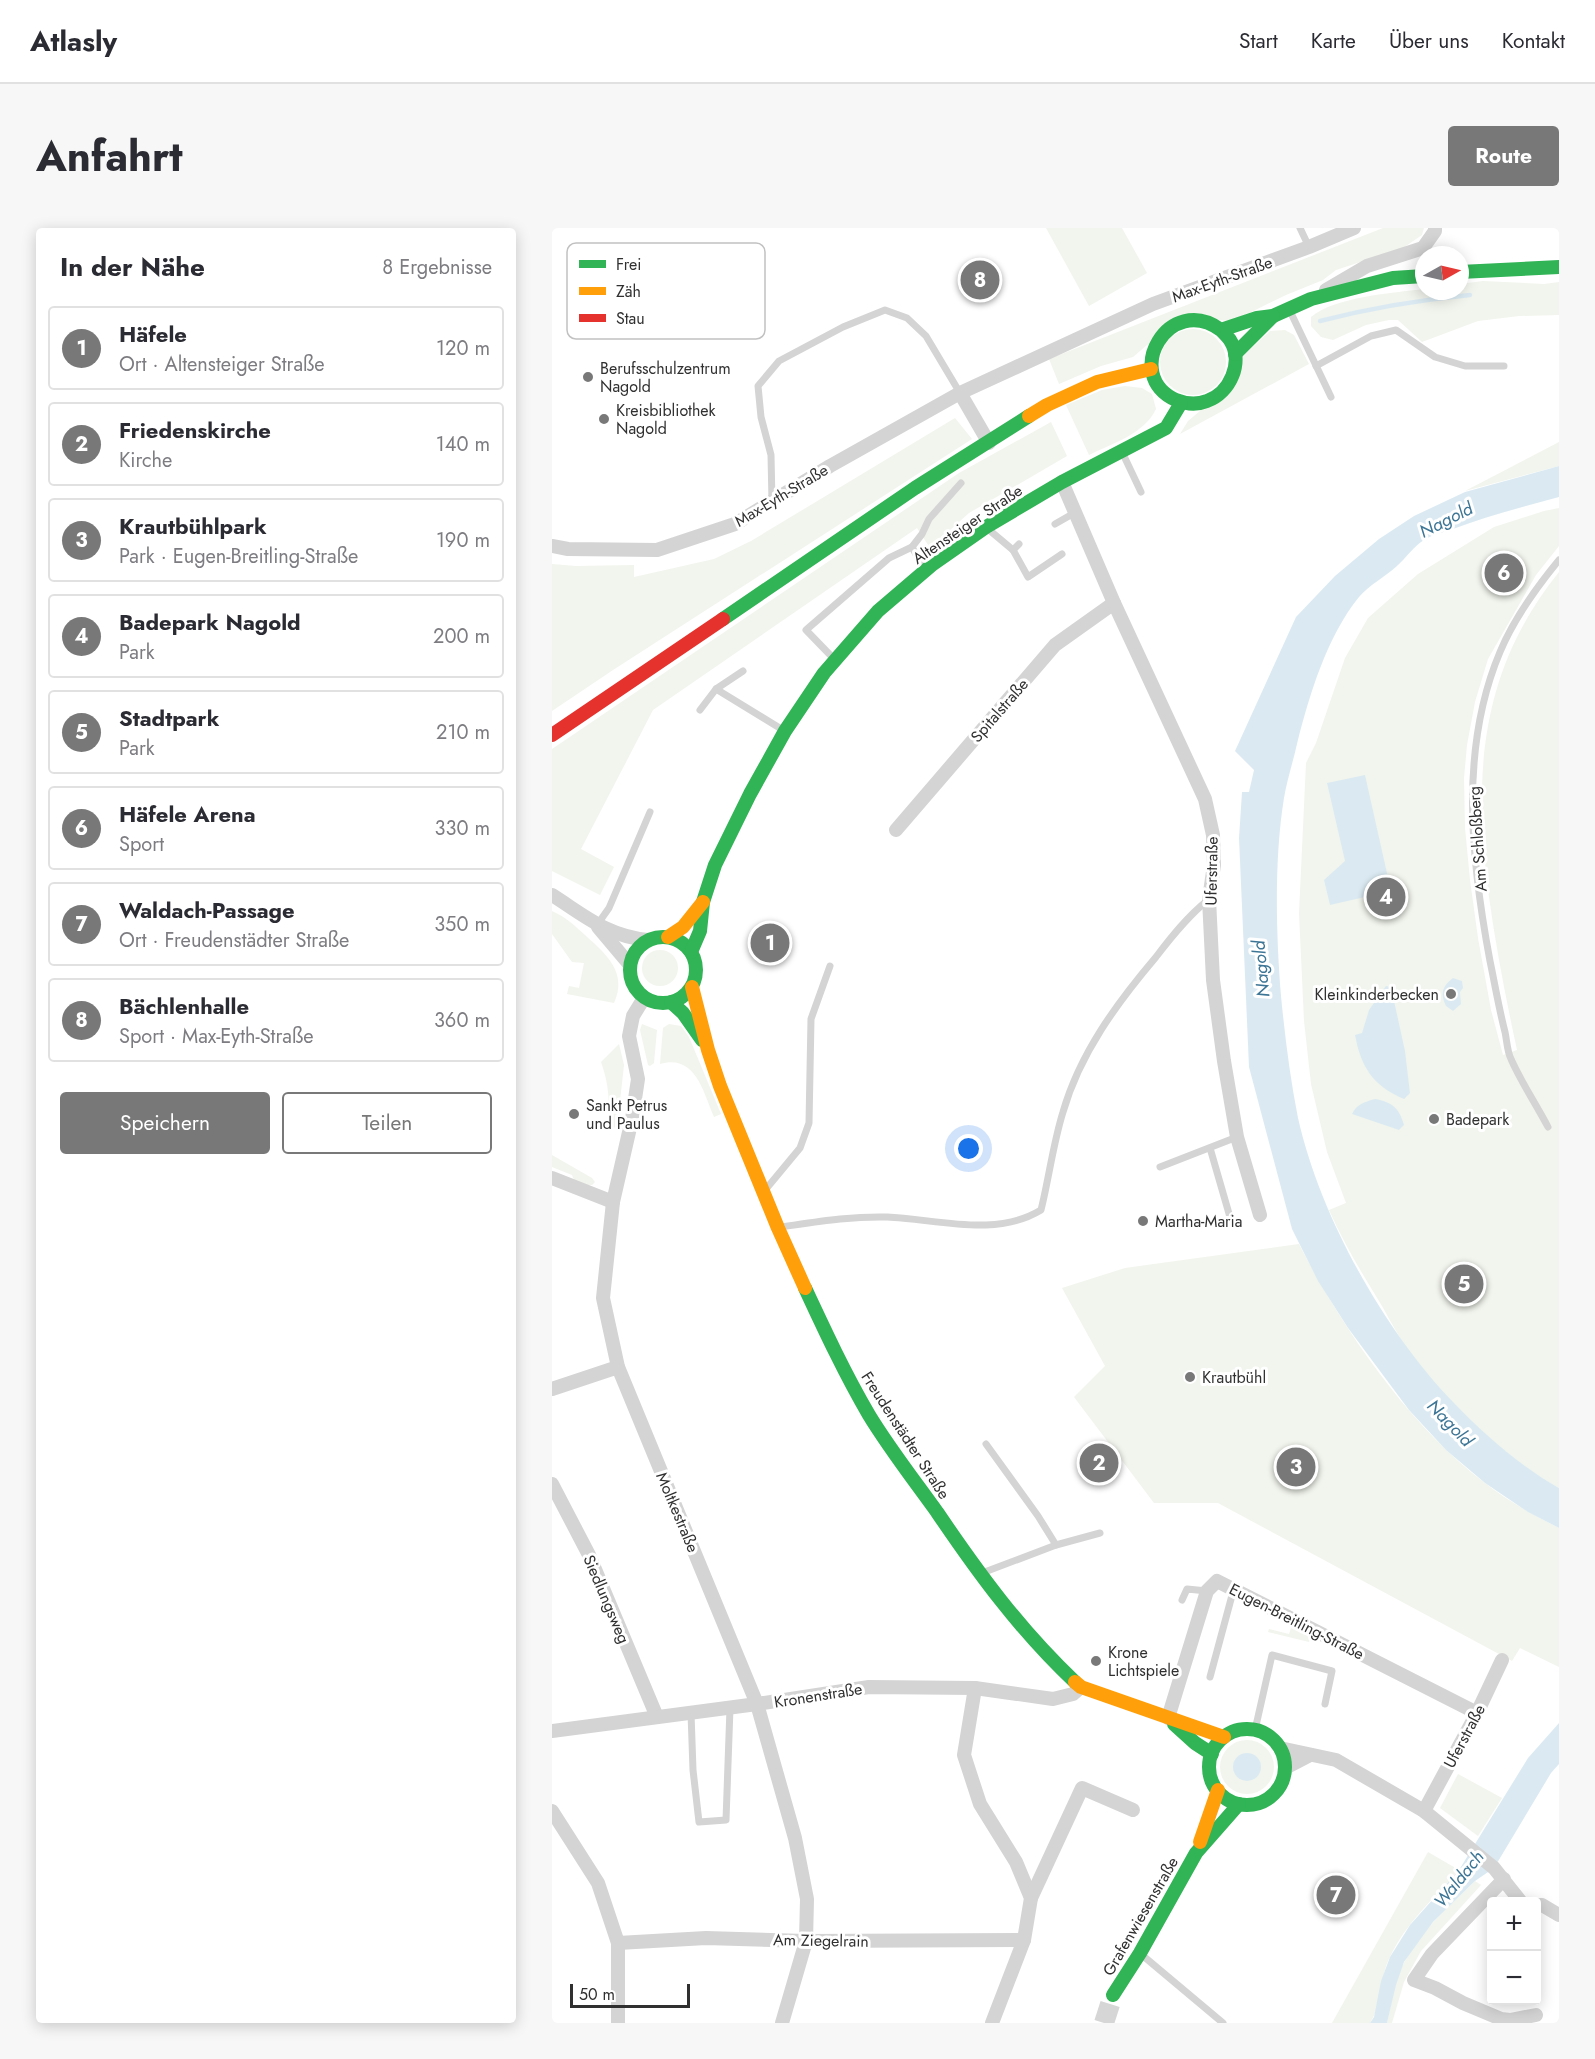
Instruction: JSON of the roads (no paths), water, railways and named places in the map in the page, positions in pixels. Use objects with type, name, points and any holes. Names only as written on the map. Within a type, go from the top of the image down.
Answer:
[{"type":"street","name":"Max-Eyth-Straße","points":[[552,546],[568,549],[657,550],[735,524],[830,466],[960,393],[1153,304],[1354,228]]},
{"type":"street","points":[[1221,330],[1257,318],[1273,316],[1311,298],[1367,266],[1423,248],[1435,228]]},
{"type":"street","points":[[1469,271],[1559,267]]},
{"type":"street","points":[[1311,298],[1393,279],[1415,277]]},
{"type":"street","points":[[1235,354],[1273,316]]},
{"type":"street","points":[[1194,320],[1208,322],[1221,330],[1230,341],[1235,354],[1235,369],[1231,382],[1222,393],[1210,401],[1196,404],[1182,403],[1171,398],[1161,390],[1152,369],[1152,354],[1157,340],[1166,329],[1179,322],[1194,320]]},
{"type":"street","points":[[552,735],[915,488],[1047,405],[1097,382],[1152,369]]},
{"type":"street","points":[[960,393],[989,443]]},
{"type":"street","name":"Altensteiger Straße","points":[[691,952],[700,932],[704,902],[715,865],[750,794],[785,731],[824,673],[878,611],[925,571],[986,527],[1062,482],[1166,428],[1182,403]]},
{"type":"street","name":"Uferstraße","points":[[1062,482],[1114,603],[1205,799],[1213,835],[1214,865],[1209,899],[1213,980],[1237,1137],[1260,1215]]},
{"type":"street","name":"Spitalstraße","points":[[896,830],[1055,645],[1114,603]]},
{"type":"street","points":[[552,895],[597,925],[627,938],[648,940]]},
{"type":"street","name":"Altensteiger Straße","points":[[668,937],[683,927],[704,902]]},
{"type":"street","points":[[597,925],[630,965]]},
{"type":"street","points":[[668,937],[691,952],[695,969],[692,987],[671,1002],[653,1002],[644,998],[632,983],[630,965],[639,946],[648,940],[668,937]]},
{"type":"street","name":"Freudenstädter Straße","points":[[692,987],[720,1086],[778,1228],[833,1349],[858,1396],[980,1574],[1011,1615],[1049,1658],[1081,1687],[1224,1737]]},
{"type":"street","name":"Moltkestraße","points":[[644,998],[633,1016],[629,1036],[638,1079],[632,1119],[613,1202],[603,1298],[618,1367],[757,1704],[795,1838],[807,1899],[806,1941],[782,2023]]},
{"type":"street","name":"Freudenstädter Straße","points":[[671,1002],[683,1013],[708,1050]]},
{"type":"street","points":[[552,1178],[613,1202]]},
{"type":"street","points":[[552,1389],[618,1367]]},
{"type":"street","name":"Siedlungsweg","points":[[552,1484],[589,1555],[657,1717]]},
{"type":"street","name":"Eugen-Breitling-Straße","points":[[1168,1718],[1207,1591],[1217,1581],[1477,1713]]},
{"type":"street","name":"Uferstraße","points":[[1424,1811],[1477,1713],[1502,1660]]},
{"type":"street","name":"Kronenstraße","points":[[552,1731],[869,1687],[975,1688],[1053,1699],[1073,1694],[1081,1687]]},
{"type":"street","points":[[975,1688],[964,1755],[980,1804],[1016,1862],[1031,1898]]},
{"type":"street","name":"Freudenstädter Straße","points":[[1168,1718],[1212,1754]]},
{"type":"street","points":[[1255,1730],[1267,1734],[1280,1748],[1285,1768],[1283,1779],[1269,1798],[1258,1803],[1239,1804],[1224,1797],[1218,1791],[1209,1766],[1216,1744],[1224,1737],[1234,1731],[1255,1730]]},
{"type":"street","points":[[1280,1748],[1336,1760],[1424,1811],[1499,1873],[1517,1897]]},
{"type":"street","points":[[1285,1768],[1310,1755]]},
{"type":"street","points":[[992,2023],[1024,1940],[1031,1898],[1082,1788],[1133,1810]]},
{"type":"street","name":"Grafenwiesenstraße","points":[[1113,1995],[1140,1953],[1196,1853],[1218,1791]]},
{"type":"street","name":"Grafenwiesenstraße","points":[[1196,1853],[1239,1804]]},
{"type":"street","points":[[552,1812],[598,1882],[618,1943],[618,2023]]},
{"type":"street","points":[[1499,1873],[1432,1954],[1414,1980],[1501,2019],[1510,2020],[1536,2013]]},
{"type":"street","points":[[1541,1905],[1556,1910]]},
{"type":"street","name":"Am Ziegelrain","points":[[618,1943],[706,1938],[806,1941],[1024,1940]]},
{"type":"lane","points":[[1300,228],[1308,247]]},
{"type":"lane","points":[[1289,309],[1331,398]]},
{"type":"lane","points":[[772,503],[771,455],[761,417],[758,386],[780,361],[843,327],[885,310],[907,318],[926,336],[960,393]]},
{"type":"lane","points":[[1316,366],[1371,336],[1396,330],[1435,357],[1465,366],[1504,366]]},
{"type":"lane","points":[[1122,452],[1141,492]]},
{"type":"lane","points":[[835,660],[806,630],[888,558],[912,547],[922,534],[929,519],[961,483]]},
{"type":"lane","points":[[1055,524],[1076,512]]},
{"type":"lane","points":[[986,527],[1013,550],[1028,577],[1062,554]]},
{"type":"lane","points":[[1013,550],[1019,544]]},
{"type":"lane","points":[[912,547],[925,571]]},
{"type":"lane","name":"Am Schloßberg","points":[[1548,1127],[1510,1057],[1500,1012],[1478,881],[1473,829],[1472,779],[1475,746],[1484,703],[1501,651],[1518,617],[1559,560]]},
{"type":"lane","points":[[700,711],[716,689],[742,671]]},
{"type":"lane","points":[[716,689],[785,731]]},
{"type":"lane","points":[[597,925],[609,908],[650,812]]},
{"type":"lane","points":[[778,1228],[832,1219],[886,1217],[988,1226],[1027,1219],[1041,1210],[1063,1112],[1081,1065],[1110,1016],[1133,984],[1190,914],[1209,899]]},
{"type":"lane","points":[[763,1192],[800,1148],[809,1124],[811,1019],[830,966]]},
{"type":"lane","points":[[1160,1167],[1237,1137]]},
{"type":"lane","points":[[1210,1148],[1232,1224]]},
{"type":"lane","points":[[986,1444],[1056,1545]]},
{"type":"lane","points":[[980,1574],[1056,1545],[1100,1533]]},
{"type":"lane","points":[[1182,1600],[1187,1588],[1207,1591]]},
{"type":"lane","points":[[1210,1677],[1234,1588]]},
{"type":"lane","points":[[1255,1730],[1272,1655],[1332,1671],[1325,1704]]},
{"type":"lane","points":[[691,1713],[693,1770],[699,1822],[726,1820],[730,1707]]},
{"type":"lane","points":[[1140,1953],[1213,2012],[1223,2023]]},
{"type":"water","name":"Nagold","points":[[1559,466],[1559,497],[1427,538],[1363,593],[1348,613],[1320,667],[1288,778],[1281,822],[1277,897],[1281,996],[1288,1057],[1298,1118],[1322,1194],[1358,1270],[1403,1342],[1428,1374],[1454,1403],[1491,1438],[1530,1470],[1559,1488],[1559,1528],[1528,1512],[1485,1483],[1446,1450],[1409,1410],[1348,1328],[1318,1281],[1292,1229],[1249,1067],[1239,838],[1242,792],[1249,792],[1254,770],[1235,751],[1296,617],[1335,576],[1379,539],[1414,516],[1465,492]]},
{"type":"water","points":[[1365,775],[1391,891],[1330,905],[1324,880],[1345,861],[1327,783]]},
{"type":"water","name":"Kleinkinderbecken","points":[[1453,978],[1462,981],[1463,988],[1460,992],[1461,1004],[1453,1011],[1446,1006],[1443,994],[1444,987]]},
{"type":"water","points":[[1386,986],[1391,987],[1405,1051],[1410,1093],[1404,1099],[1384,1088],[1370,1074],[1361,1057],[1355,1035],[1362,1033],[1369,1010]]},
{"type":"water","points":[[1375,1099],[1390,1104],[1397,1110],[1404,1125],[1399,1130],[1352,1114],[1361,1104]]},
{"type":"water","name":"Waldach","points":[[1559,1723],[1559,1764],[1551,1773],[1494,1868],[1475,1881],[1433,1922],[1404,1962],[1387,2023],[1370,2023],[1374,2017],[1381,1981],[1390,1957],[1410,1925],[1459,1870],[1528,1758]]},
{"type":"water","points":[[1247,1753],[1257,1757],[1261,1767],[1257,1777],[1247,1781],[1237,1777],[1233,1767],[1237,1757]]},
{"type":"waterway","points":[[1320,321],[1395,305],[1470,295]]},
{"type":"tunnel","points":[[1104,2023],[1113,1995]]},
{"type":"place","name":"Bächlenhalle","points":[[980,280]]},
{"type":"place","name":"Berufsschulzentrum Nagold","points":[[588,377]]},
{"type":"place","name":"Kreisbibliothek Nagold","points":[[604,419]]},
{"type":"place","name":"Häfele Arena","points":[[1504,573]]},
{"type":"place","name":"Badepark Nagold","points":[[1386,897]]},
{"type":"place","name":"Häfele","points":[[770,943]]},
{"type":"place","name":"Kleinkinderbecken","points":[[1451,994]]},
{"type":"place","name":"Sankt Petrus und Paulus","points":[[574,1114]]},
{"type":"place","name":"Badepark","points":[[1434,1119]]},
{"type":"place","name":"Martha-Maria","points":[[1143,1221]]},
{"type":"place","name":"Stadtpark","points":[[1464,1284]]},
{"type":"place","name":"Krautbühl","points":[[1190,1377]]},
{"type":"place","name":"Friedenskirche","points":[[1099,1463]]},
{"type":"place","name":"Krautbühlpark","points":[[1296,1467]]},
{"type":"place","name":"Krone Lichtspiele","points":[[1096,1661]]},
{"type":"place","name":"Waldach-Passage","points":[[1336,1895]]}]
